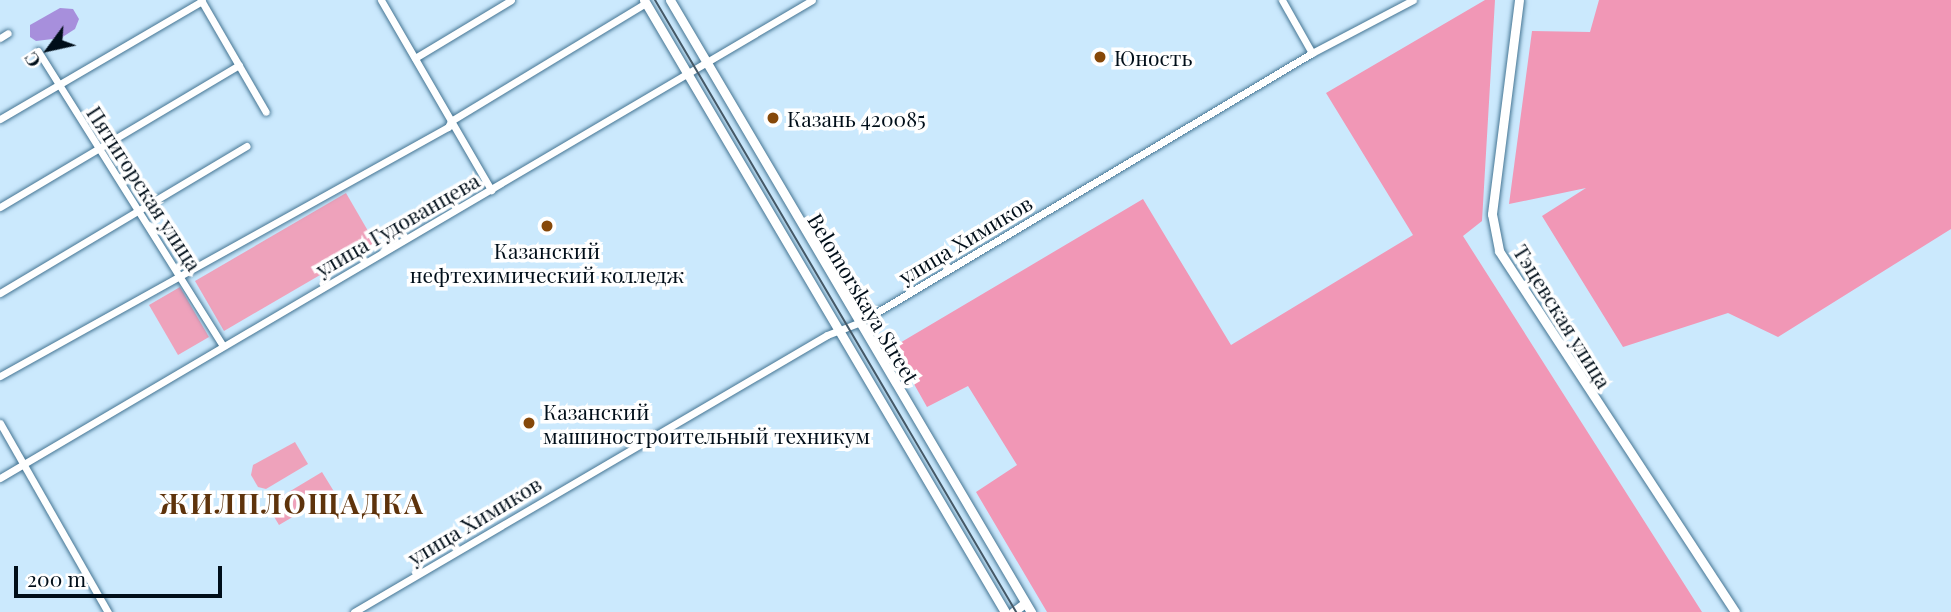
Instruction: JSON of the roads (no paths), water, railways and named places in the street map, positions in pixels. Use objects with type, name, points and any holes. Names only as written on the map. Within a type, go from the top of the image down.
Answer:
[{"type":"main road","name":"Belomorskaya Street","points":[[670,0],[1028,608]]},
{"type":"main road","name":"Тэцевская улица","points":[[1519,0],[1492,214],[1499,251],[1735,612]]},
{"type":"main road","name":"Belomorskaya Street","points":[[645,2],[1005,612]]},
{"type":"main road","points":[[1013,612],[1028,608]]},
{"type":"street","points":[[381,0],[491,190]]},
{"type":"street","points":[[415,58],[510,0]]},
{"type":"street","name":"улица Гудованцева","points":[[0,478],[222,344],[491,190],[811,0]]},
{"type":"street","points":[[1282,0],[1312,53]]},
{"type":"street","name":"улица Химиков","points":[[354,612],[838,329],[859,323],[1312,53],[1413,0]]},
{"type":"street","points":[[0,120],[201,1],[266,112]]},
{"type":"street","points":[[0,376],[448,127],[451,121],[645,2]]},
{"type":"street","points":[[0,38],[8,33]]},
{"type":"street","name":"Пятигорская улица","points":[[38,51],[136,213],[182,277],[222,344]]},
{"type":"street","points":[[0,207],[239,65]]},
{"type":"street","points":[[0,293],[247,146]]},
{"type":"street","points":[[0,423],[108,612]]},
{"type":"tram line","points":[[655,0],[1016,612]]},
{"type":"place","name":"Юность","points":[[1100,57]]},
{"type":"place","name":"Казань 420085","points":[[773,118]]},
{"type":"place","name":"Казанский нефтехимический колледж","points":[[547,226]]},
{"type":"place","name":"Казанский машиностроительный техникум","points":[[529,423]]},
{"type":"district","name":"ЖИЛПЛОЩАДКА","points":[[292,503]]}]
